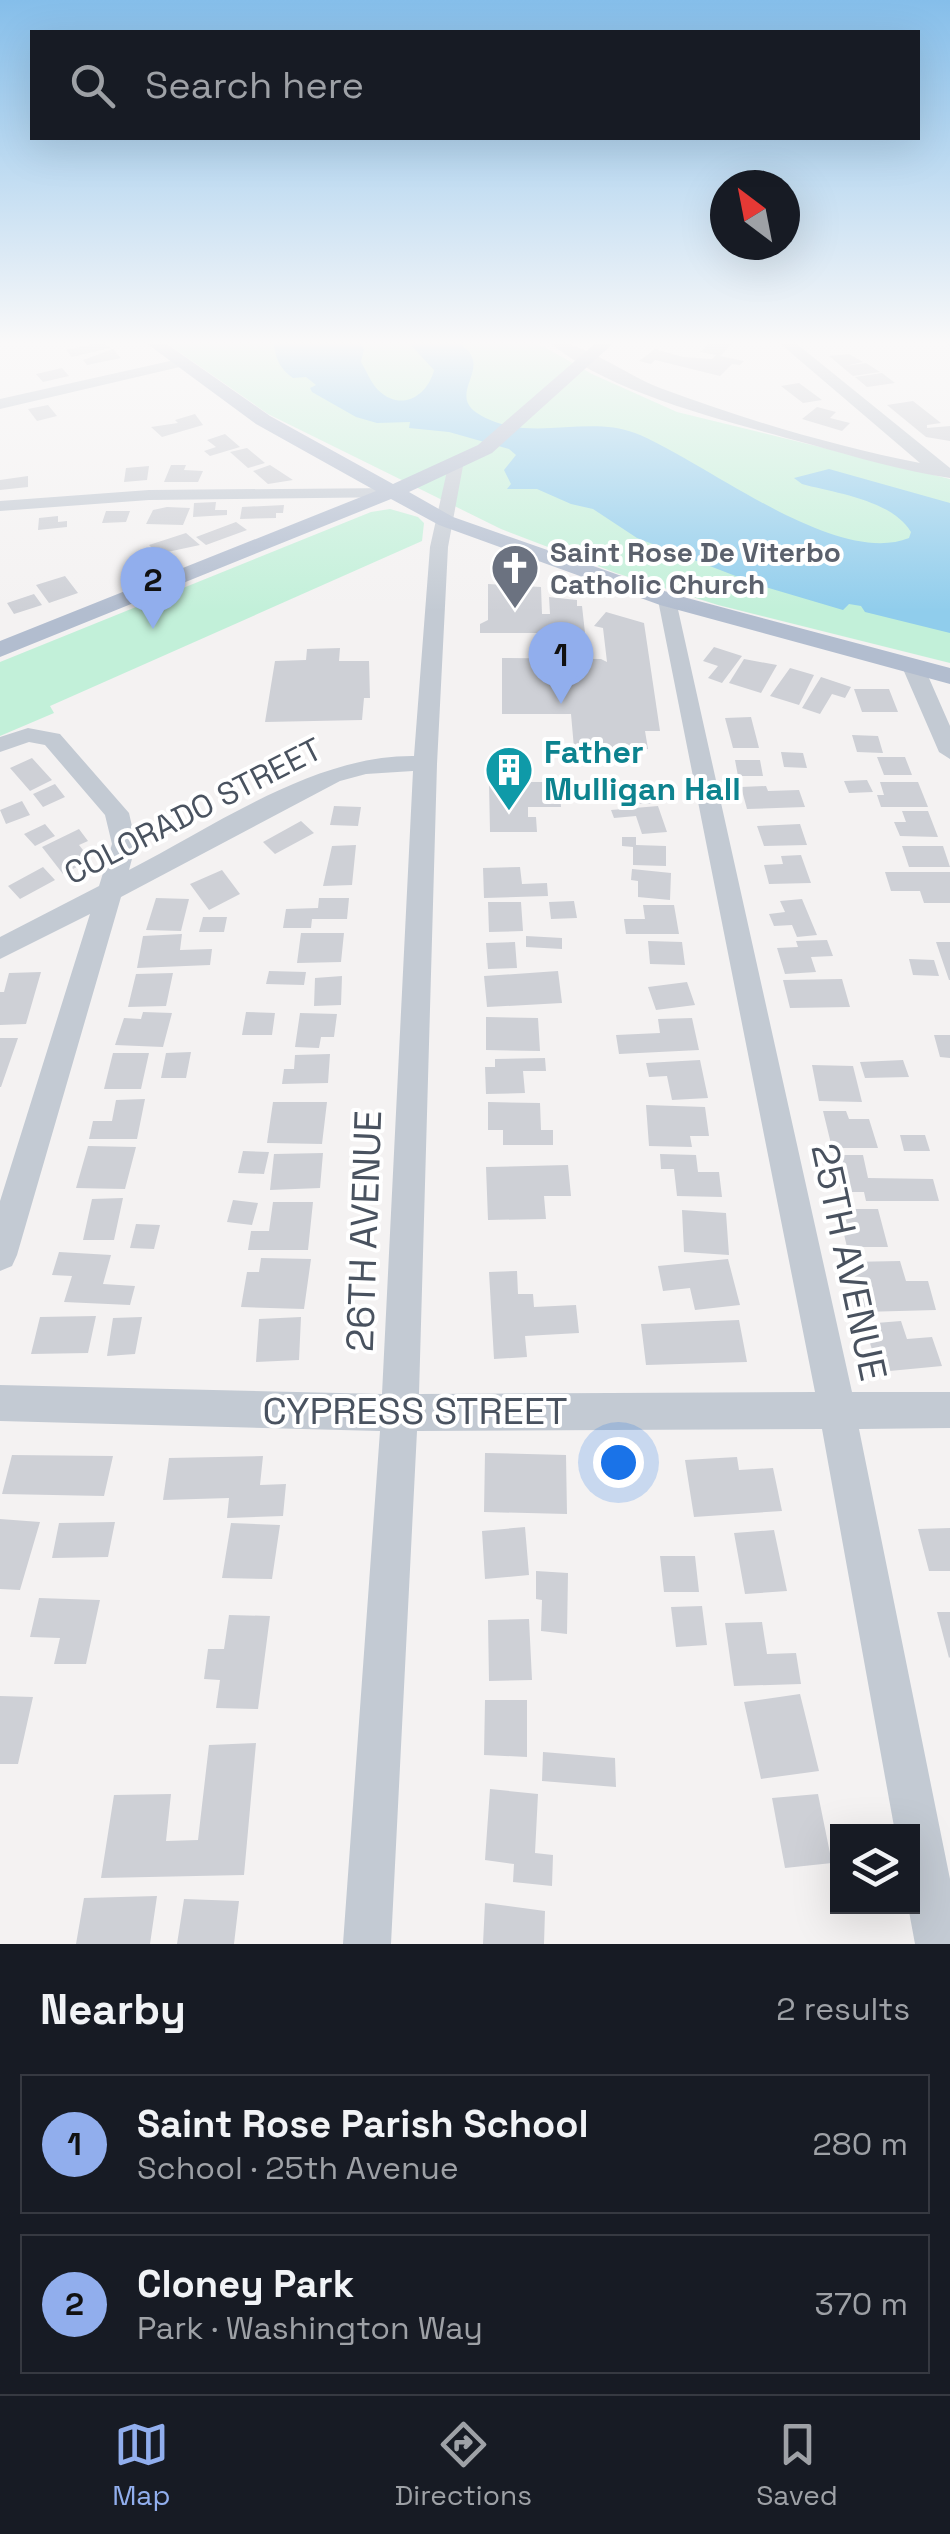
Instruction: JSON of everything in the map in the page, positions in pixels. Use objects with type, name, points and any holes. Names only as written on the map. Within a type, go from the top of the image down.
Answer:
[{"type":"main road","points":[[282,431],[446,522],[668,600],[950,676]]},
{"type":"main road","points":[[0,650],[393,493],[455,466],[507,431]]},
{"type":"street","points":[[781,431],[945,473]]},
{"type":"street","points":[[894,431],[945,473]]},
{"type":"street","name":"26TH AVENUE","points":[[367,1944],[400,1413],[425,764],[439,546],[455,466]]},
{"type":"street","points":[[0,506],[149,495],[393,493]]},
{"type":"street","points":[[324,494],[338,504],[339,515]]},
{"type":"street","name":"25TH AVENUE","points":[[668,600],[837,1409],[938,1944]]},
{"type":"street","points":[[914,669],[950,752]]},
{"type":"street","points":[[0,746],[38,734],[52,739],[117,813],[124,844],[0,1255]]},
{"type":"street","name":"COLORADO STREET","points":[[0,949],[114,886],[343,771],[381,763],[425,764]]},
{"type":"street","name":"CYPRESS STREET","points":[[0,1403],[400,1413],[950,1410]]},
{"type":"green space","points":[[302,431],[753,431],[950,479],[950,663],[718,605],[616,573],[501,529]]},
{"type":"green space","points":[[390,509],[418,517],[424,523],[422,541],[50,706],[54,713],[0,736],[0,662],[371,512]]},
{"type":"water","points":[[436,431],[626,431],[663,446],[807,525],[844,538],[879,543],[909,538],[911,532],[891,512],[877,505],[802,484],[794,478],[829,469],[950,503],[950,633],[865,612],[861,606],[849,604],[843,610],[759,585],[637,538],[593,509],[537,489],[507,489],[511,484],[504,470],[516,455],[509,449]]},
{"type":"building","points":[[155,431],[183,431],[162,437]]},
{"type":"building","points":[[918,431],[950,431],[950,441],[926,437]]},
{"type":"building","points":[[225,434],[240,447],[210,456],[204,451],[216,447],[207,440]]},
{"type":"building","points":[[247,448],[265,463],[248,468],[230,452]]},
{"type":"building","points":[[171,465],[203,471],[198,482],[164,482]]},
{"type":"building","points":[[270,465],[293,480],[268,484],[253,471]]},
{"type":"building","points":[[149,466],[147,480],[124,482],[126,468]]},
{"type":"building","points":[[28,476],[28,487],[0,490],[0,480]]},
{"type":"building","points":[[216,502],[215,510],[227,510],[227,515],[193,517],[194,503]]},
{"type":"building","points":[[284,505],[283,513],[276,513],[276,518],[240,519],[242,507]]},
{"type":"building","points":[[190,508],[183,525],[146,524],[153,510]]},
{"type":"building","points":[[106,511],[130,511],[126,522],[102,523]]},
{"type":"building","points":[[58,516],[58,522],[67,521],[67,527],[38,530],[39,518]]},
{"type":"building","points":[[236,522],[247,530],[206,545],[196,537]]},
{"type":"building","points":[[186,533],[200,545],[158,554],[149,545]]},
{"type":"building","points":[[65,576],[78,593],[49,603],[36,585]]},
{"type":"building","name":"Saint Rose De Viterbo Catholic Church","points":[[488,584],[541,587],[542,614],[550,614],[549,597],[577,600],[577,606],[582,606],[585,633],[480,633],[480,624],[488,620]]},
{"type":"building","points":[[34,594],[42,605],[14,614],[7,603]]},
{"type":"building","points":[[606,612],[644,623],[660,731],[645,731],[648,749],[574,748],[571,714],[502,714],[502,658],[607,662],[603,628],[594,626]]},
{"type":"building","points":[[714,647],[742,656],[722,683],[708,678],[718,666],[703,661]]},
{"type":"building","points":[[340,648],[339,661],[369,661],[370,698],[364,698],[362,720],[265,722],[275,661],[306,660],[307,649]]},
{"type":"building","points":[[744,659],[777,665],[761,693],[729,683]]},
{"type":"building","points":[[790,668],[814,675],[799,705],[770,696]]},
{"type":"building","points":[[821,677],[851,687],[845,698],[832,694],[820,714],[802,708]]},
{"type":"building","points":[[854,689],[889,689],[898,712],[862,712]]},
{"type":"building","points":[[751,717],[759,748],[733,748],[725,718]]},
{"type":"building","points":[[852,735],[878,736],[883,753],[857,752]]},
{"type":"building","points":[[781,752],[803,753],[807,768],[784,767]]},
{"type":"building","points":[[877,757],[905,757],[912,775],[884,775]]},
{"type":"building","points":[[32,758],[52,780],[30,791],[10,768]]},
{"type":"building","points":[[735,760],[760,760],[763,776],[738,776]]},
{"type":"building","points":[[867,780],[873,792],[849,793],[844,781]]},
{"type":"building","name":"Father Mulligan Hall","points":[[489,782],[559,782],[561,807],[528,807],[528,817],[536,817],[537,832],[490,832]]},
{"type":"building","points":[[880,782],[918,782],[928,807],[881,807],[877,795],[884,795]]},
{"type":"building","points":[[55,784],[65,797],[43,807],[33,794]]},
{"type":"building","points":[[626,785],[652,785],[655,804],[614,803],[613,795],[628,796]]},
{"type":"building","points":[[766,786],[768,791],[799,790],[805,807],[747,809],[741,787]]},
{"type":"building","points":[[22,801],[30,815],[6,824],[0,810]]},
{"type":"building","points":[[334,806],[361,807],[358,826],[330,825]]},
{"type":"building","points":[[658,806],[667,832],[642,834],[636,816],[614,818],[611,810]]},
{"type":"building","points":[[902,811],[928,811],[938,837],[900,836],[894,822],[906,822]]},
{"type":"building","points":[[301,821],[314,833],[275,854],[263,842]]},
{"type":"building","points":[[45,824],[55,836],[35,846],[24,834]]},
{"type":"building","points":[[800,824],[807,845],[764,846],[757,826]]},
{"type":"building","points":[[79,829],[88,841],[79,845],[91,860],[63,874],[42,847]]},
{"type":"building","points":[[622,837],[636,837],[636,845],[666,846],[666,866],[633,865],[633,847],[622,846]]},
{"type":"building","points":[[356,845],[352,885],[323,886],[332,846]]},
{"type":"building","points":[[902,846],[943,846],[950,867],[909,867]]},
{"type":"building","points":[[801,855],[811,883],[769,884],[764,865],[783,864],[781,856]]},
{"type":"building","points":[[43,867],[55,880],[20,899],[8,886]]},
{"type":"building","points":[[520,867],[522,884],[547,883],[548,896],[484,898],[483,868]]},
{"type":"building","points":[[632,869],[671,873],[670,900],[638,897],[638,881],[631,880]]},
{"type":"building","points":[[222,870],[240,894],[209,910],[190,884]]},
{"type":"building","points":[[885,872],[950,872],[950,903],[924,903],[920,891],[891,891]]},
{"type":"building","points":[[156,898],[189,899],[181,931],[146,930]]},
{"type":"building","points":[[319,898],[349,898],[347,919],[312,919],[311,928],[283,928],[286,909],[318,908]]},
{"type":"building","points":[[802,899],[817,935],[797,937],[792,925],[774,926],[769,914],[785,912],[780,901]]},
{"type":"building","points":[[574,901],[577,918],[551,919],[549,902]]},
{"type":"building","points":[[488,902],[521,902],[523,931],[489,932]]},
{"type":"building","points":[[643,905],[674,905],[679,934],[626,934],[624,919],[645,919]]},
{"type":"building","points":[[203,917],[227,917],[224,932],[199,932]]},
{"type":"building","points":[[301,933],[344,933],[341,962],[297,963]]},
{"type":"building","points":[[182,934],[180,950],[212,949],[210,965],[137,968],[143,936]]},
{"type":"building","points":[[526,936],[562,938],[562,949],[526,947]]},
{"type":"building","points":[[827,940],[833,956],[811,957],[816,972],[785,974],[777,948],[798,947],[796,941]]},
{"type":"building","points":[[648,941],[682,942],[685,965],[650,964]]},
{"type":"building","points":[[515,942],[517,968],[488,969],[486,943]]},
{"type":"building","points":[[936,942],[950,942],[950,980],[949,980]]},
{"type":"building","points":[[909,959],[934,960],[939,976],[913,975]]},
{"type":"building","points":[[269,971],[306,972],[304,985],[266,984]]},
{"type":"building","points":[[558,971],[562,1003],[487,1007],[484,976]]},
{"type":"building","points":[[41,972],[26,1024],[0,1025],[0,992],[4,992],[9,973]]},
{"type":"building","points":[[173,973],[166,1006],[128,1007],[136,974]]},
{"type":"building","points":[[342,976],[341,1005],[314,1006],[315,978]]},
{"type":"building","points":[[842,979],[850,1007],[790,1008],[783,980]]},
{"type":"building","points":[[687,982],[695,1005],[656,1010],[648,987]]},
{"type":"building","points":[[143,1012],[172,1013],[163,1047],[115,1045],[124,1018],[141,1019]]},
{"type":"building","points":[[246,1012],[275,1013],[272,1035],[242,1035]]},
{"type":"building","points":[[300,1013],[337,1014],[334,1037],[321,1037],[319,1048],[295,1047]]},
{"type":"building","points":[[486,1017],[538,1018],[540,1051],[486,1050]]},
{"type":"building","points":[[692,1018],[699,1050],[619,1054],[616,1035],[660,1033],[658,1019]]},
{"type":"building","points":[[934,1035],[950,1035],[950,1058],[940,1057]]},
{"type":"building","points":[[0,1038],[18,1038],[1,1087],[0,1087]]},
{"type":"building","points":[[191,1052],[186,1078],[161,1078],[166,1053]]},
{"type":"building","points":[[113,1053],[149,1053],[141,1089],[104,1089]]},
{"type":"building","points":[[330,1054],[328,1083],[282,1084],[284,1069],[294,1069],[295,1055]]},
{"type":"building","points":[[545,1058],[546,1071],[523,1071],[525,1093],[486,1094],[485,1067],[495,1067],[495,1059]]},
{"type":"building","points":[[700,1060],[708,1098],[672,1100],[667,1076],[649,1077],[646,1063]]},
{"type":"building","points":[[903,1060],[909,1077],[865,1078],[860,1062]]},
{"type":"building","points":[[812,1065],[853,1066],[862,1102],[819,1101]]},
{"type":"building","points":[[145,1099],[137,1139],[89,1139],[93,1121],[112,1121],[116,1100]]},
{"type":"building","points":[[273,1102],[327,1102],[322,1144],[267,1143]]},
{"type":"building","points":[[488,1102],[540,1103],[541,1130],[553,1130],[553,1145],[503,1145],[503,1130],[488,1130]]},
{"type":"building","points":[[646,1105],[705,1107],[709,1136],[690,1136],[692,1147],[649,1146]]},
{"type":"building","points":[[823,1111],[846,1111],[849,1119],[869,1119],[878,1148],[832,1148]]},
{"type":"building","points":[[900,1135],[925,1135],[930,1151],[904,1151]]},
{"type":"building","points":[[88,1146],[136,1147],[125,1189],[76,1188]]},
{"type":"building","points":[[243,1151],[269,1152],[264,1174],[238,1173]]},
{"type":"building","points":[[323,1153],[320,1188],[270,1190],[274,1154]]},
{"type":"building","points":[[660,1154],[696,1155],[698,1172],[719,1172],[722,1197],[677,1196],[674,1169],[661,1169]]},
{"type":"building","points":[[833,1155],[863,1155],[868,1178],[933,1179],[939,1201],[866,1201],[864,1192],[841,1192]]},
{"type":"building","points":[[568,1165],[571,1196],[544,1196],[546,1219],[488,1220],[486,1167]]},
{"type":"building","points":[[123,1198],[114,1240],[83,1240],[92,1199]]},
{"type":"building","points":[[233,1200],[258,1203],[252,1225],[227,1222]]},
{"type":"building","points":[[273,1202],[313,1202],[308,1250],[248,1250],[251,1231],[269,1231]]},
{"type":"building","points":[[838,1209],[878,1209],[888,1247],[847,1247]]},
{"type":"building","points":[[682,1210],[726,1213],[729,1255],[684,1252]]},
{"type":"building","points":[[136,1224],[160,1225],[154,1249],[130,1248]]},
{"type":"building","points":[[59,1252],[111,1255],[103,1284],[135,1286],[130,1305],[64,1302],[72,1276],[52,1275]]},
{"type":"building","points":[[261,1258],[311,1259],[304,1309],[241,1307],[247,1272],[259,1272]]},
{"type":"building","points":[[728,1259],[740,1305],[695,1310],[690,1288],[663,1291],[658,1266]]},
{"type":"building","points":[[900,1261],[906,1281],[928,1281],[936,1310],[862,1312],[849,1262]]},
{"type":"building","points":[[517,1271],[518,1294],[533,1294],[534,1307],[576,1305],[579,1333],[525,1336],[527,1357],[494,1359],[489,1272]]},
{"type":"building","points":[[96,1316],[88,1353],[31,1354],[40,1317]]},
{"type":"building","points":[[142,1317],[135,1354],[107,1356],[113,1318]]},
{"type":"building","points":[[301,1317],[299,1360],[256,1362],[259,1319]]},
{"type":"building","points":[[739,1320],[747,1362],[646,1365],[641,1324]]},
{"type":"building","points":[[901,1321],[907,1339],[932,1337],[942,1366],[879,1372],[864,1324]]},
{"type":"building","points":[[485,1453],[566,1455],[567,1514],[484,1512]]},
{"type":"building","points":[[12,1455],[113,1456],[104,1496],[2,1494]]},
{"type":"building","points":[[263,1456],[260,1485],[286,1484],[283,1516],[227,1518],[229,1498],[163,1500],[169,1458]]},
{"type":"building","points":[[737,1457],[739,1470],[773,1468],[782,1511],[694,1517],[685,1460]]},
{"type":"building","points":[[0,1519],[40,1522],[20,1590],[0,1589]]},
{"type":"building","points":[[115,1522],[108,1557],[52,1558],[59,1523]]},
{"type":"building","points":[[231,1523],[280,1525],[272,1579],[222,1578]]},
{"type":"building","points":[[525,1527],[529,1575],[485,1579],[482,1531]]},
{"type":"building","points":[[950,1528],[950,1571],[929,1571],[918,1529]]},
{"type":"building","points":[[774,1530],[787,1591],[745,1594],[734,1533]]},
{"type":"building","points":[[660,1556],[695,1556],[699,1592],[664,1592]]},
{"type":"building","points":[[536,1571],[568,1573],[567,1634],[541,1631],[542,1600],[536,1599]]},
{"type":"building","points":[[39,1598],[100,1600],[86,1664],[54,1664],[60,1638],[30,1637]]},
{"type":"building","points":[[702,1606],[707,1645],[676,1647],[671,1607]]},
{"type":"building","points":[[937,1612],[950,1612],[949,1658]]},
{"type":"building","points":[[229,1615],[270,1616],[258,1709],[216,1708],[220,1680],[204,1679],[208,1649],[224,1649]]},
{"type":"building","points":[[529,1619],[532,1680],[489,1681],[488,1620]]},
{"type":"building","points":[[762,1622],[767,1654],[796,1653],[801,1684],[734,1686],[725,1623]]},
{"type":"building","points":[[800,1694],[819,1771],[761,1779],[744,1702]]},
{"type":"building","points":[[0,1696],[33,1697],[18,1764],[0,1764]]},
{"type":"building","points":[[485,1700],[527,1700],[527,1757],[484,1755]]},
{"type":"building","points":[[256,1743],[244,1875],[101,1878],[114,1795],[171,1794],[166,1841],[198,1840],[209,1745]]},
{"type":"building","points":[[543,1752],[615,1758],[616,1787],[542,1781]]},
{"type":"building","points":[[490,1789],[538,1794],[535,1853],[553,1855],[552,1886],[513,1882],[514,1864],[485,1860]]},
{"type":"building","points":[[818,1794],[830,1863],[785,1868],[772,1798]]},
{"type":"building","points":[[157,1896],[150,1944],[76,1944],[84,1898]]},
{"type":"building","points":[[184,1899],[239,1901],[234,1944],[177,1944]]},
{"type":"building","points":[[485,1903],[545,1911],[544,1944],[483,1944]]},
{"type":"place","name":"Saint Rose De Viterbo Catholic Church","points":[[515,610]]},
{"type":"place","name":"Cloney Park","points":[[153,629]]},
{"type":"place","name":"Saint Rose Parish School","points":[[561,704]]},
{"type":"place","name":"Father Mulligan Hall","points":[[509,812]]}]
